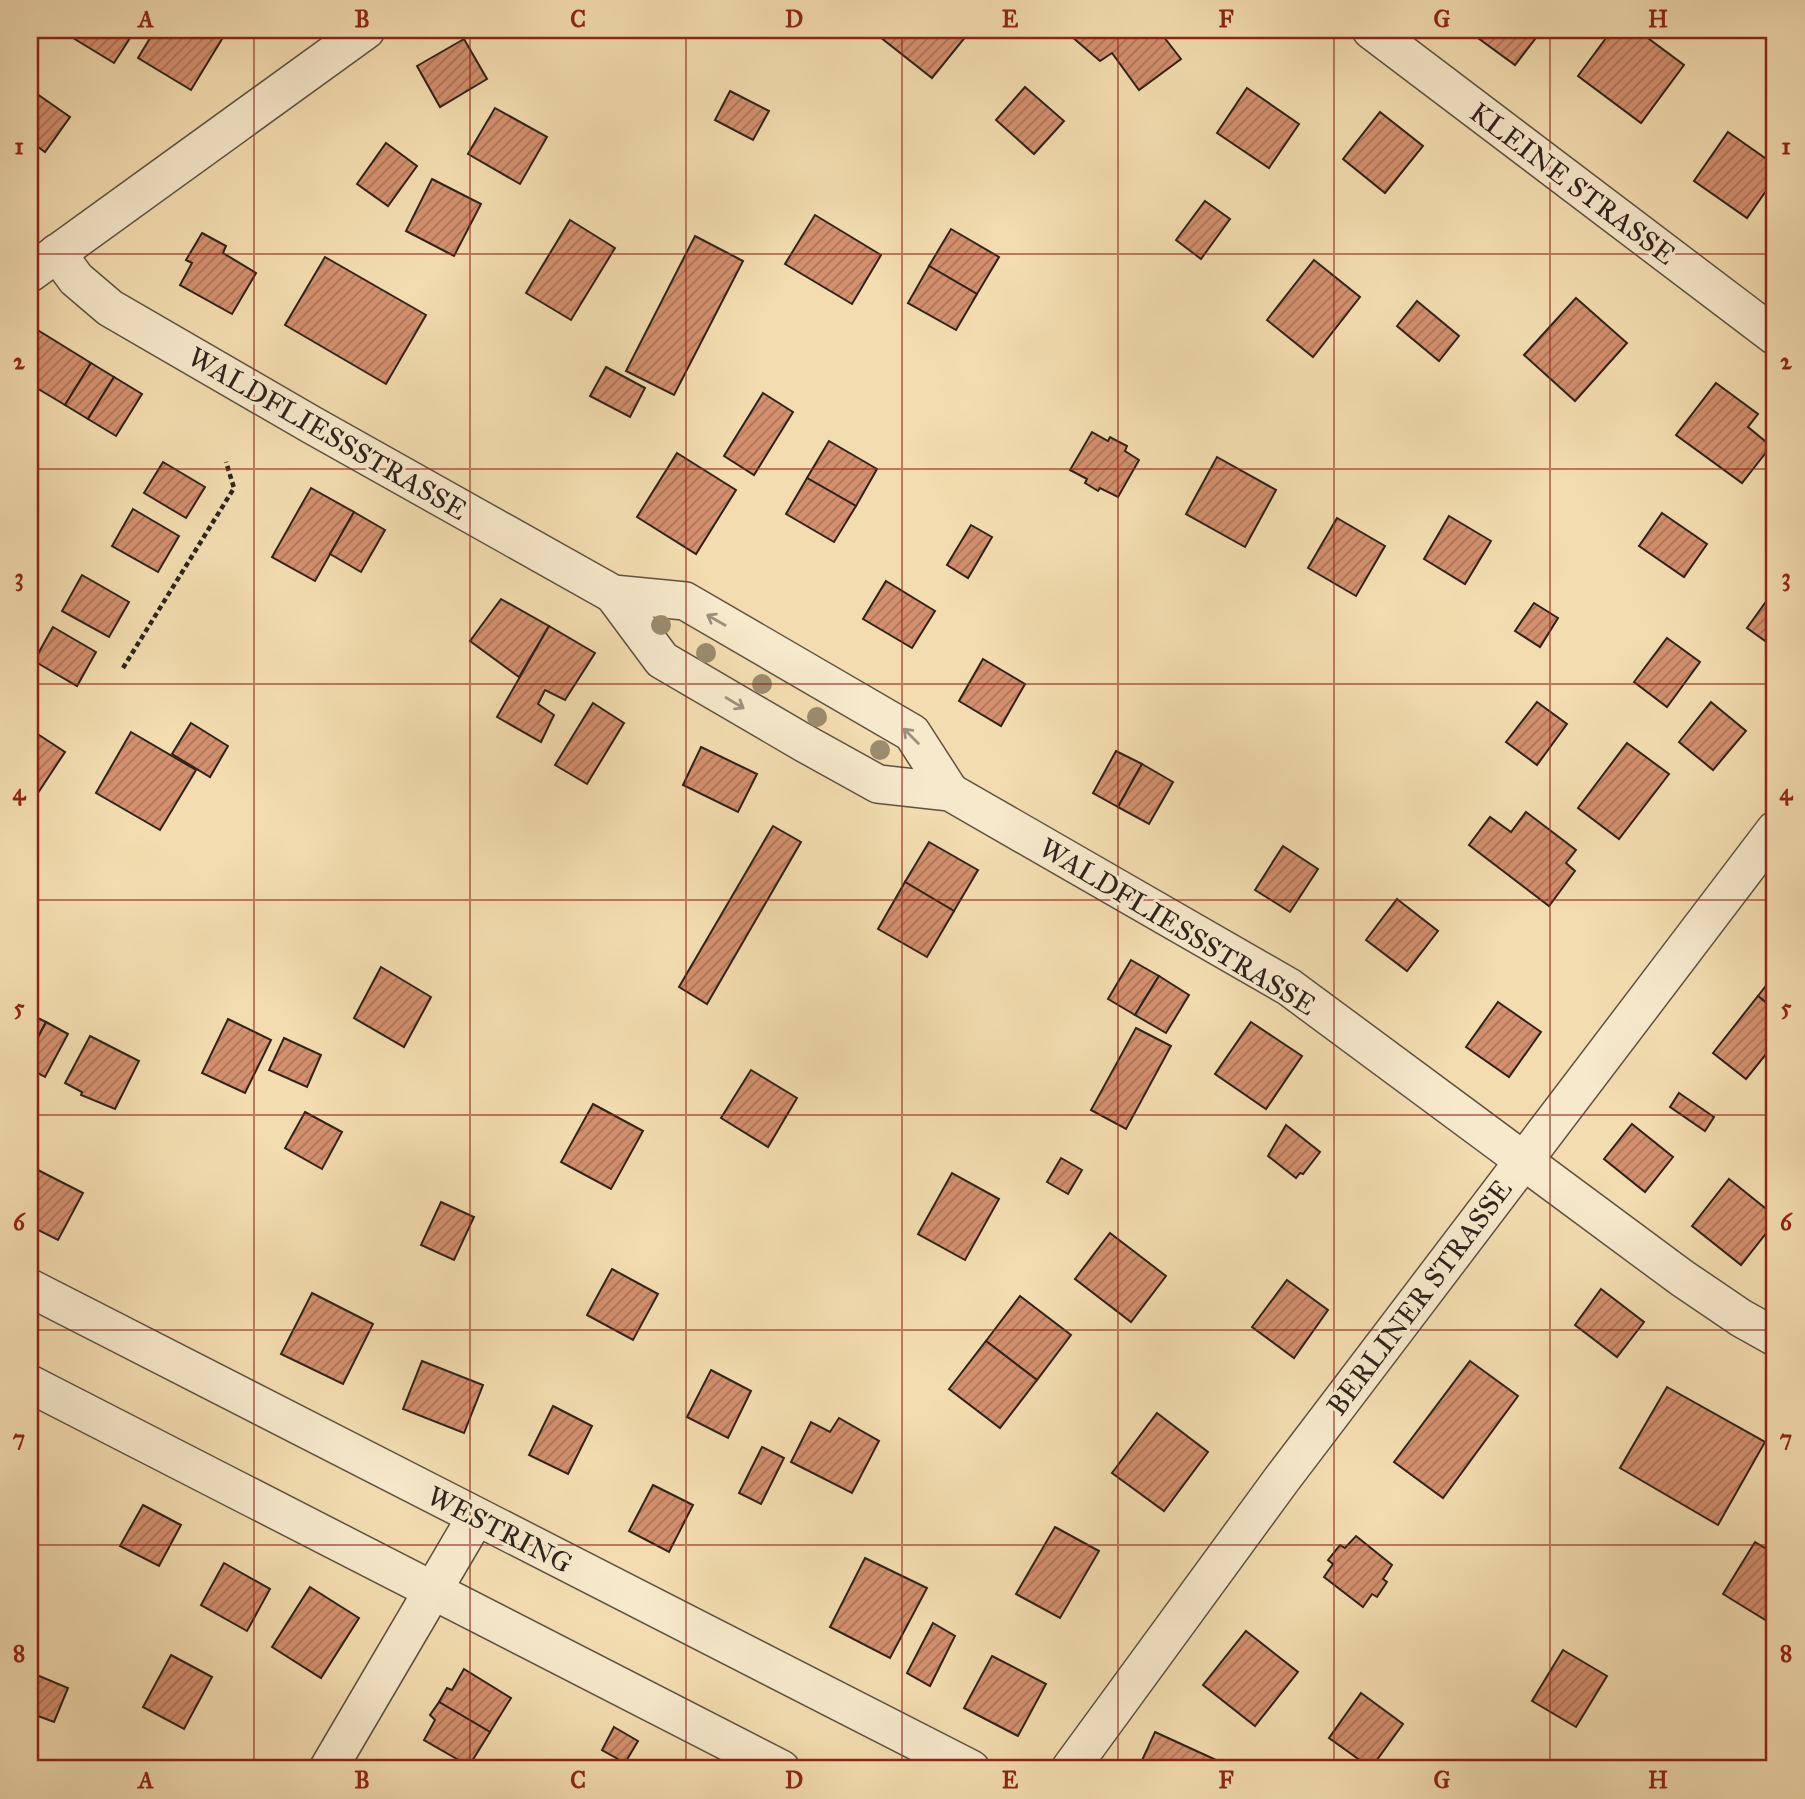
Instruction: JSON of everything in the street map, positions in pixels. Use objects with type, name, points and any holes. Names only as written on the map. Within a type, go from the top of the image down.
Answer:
[{"type":"street","points":[[43,263],[366,30]]},
{"type":"street","name":"KLEINE STRASSE","points":[[1371,30],[1775,336]]},
{"type":"street","name":"WALDFLIESSSTRASSE","points":[[43,263],[76,279],[110,308],[614,594],[685,601],[912,733],[950,792]]},
{"type":"street","name":"WALDFLIESSSTRASSE","points":[[614,594],[662,660],[792,737],[878,784],[950,792],[1289,986],[1682,1278],[1741,1318],[1775,1337]]},
{"type":"street","name":"BERLINER STRASSE","points":[[1070,1769],[1282,1479],[1775,831]]},
{"type":"street","name":"WESTRING","points":[[30,1289],[971,1769]]},
{"type":"street","points":[[30,1384],[781,1769]]},
{"type":"street","points":[[328,1769],[476,1517]]},
{"type":"path","points":[[122,668],[234,488],[226,462]]},
{"type":"building","points":[[60,30],[116,30],[130,38],[114,63]]},
{"type":"building","points":[[155,30],[219,30],[225,34],[191,90],[138,58]]},
{"type":"building","points":[[885,30],[971,30],[932,78],[880,37]]},
{"type":"building","points":[[1064,30],[1154,30],[1160,32],[1181,59],[1139,90],[1112,53],[1100,61]]},
{"type":"building","points":[[1467,30],[1542,30],[1515,65]]},
{"type":"building","points":[[1612,30],[1637,30],[1684,65],[1641,123],[1578,76]]},
{"type":"building","points":[[464,39],[487,79],[440,107],[417,66]]},
{"type":"building","points":[[1025,87],[1064,121],[1034,154],[996,120]]},
{"type":"building","points":[[1247,88],[1299,124],[1269,168],[1217,133]]},
{"type":"building","points":[[30,89],[70,117],[45,152],[30,141]]},
{"type":"building","points":[[730,91],[769,111],[753,140],[715,120]]},
{"type":"building","points":[[495,108],[547,137],[520,184],[468,154]]},
{"type":"building","points":[[1380,112],[1423,146],[1385,193],[1343,159]]},
{"type":"building","points":[[1728,132],[1775,165],[1775,178],[1747,218],[1694,181]]},
{"type":"building","points":[[386,143],[417,166],[388,206],[357,184]]},
{"type":"building","points":[[432,179],[481,204],[454,256],[406,231]]},
{"type":"building","points":[[1205,201],[1230,219],[1201,259],[1176,240]]},
{"type":"building","points":[[815,215],[881,255],[852,304],[785,264]]},
{"type":"building","points":[[570,220],[615,248],[571,320],[526,293]]},
{"type":"building","points":[[951,229],[999,257],[977,294],[929,266]]},
{"type":"building","points":[[202,233],[226,246],[223,253],[256,273],[232,314],[180,285],[192,263],[186,260]]},
{"type":"building","points":[[695,236],[743,261],[674,395],[626,371]]},
{"type":"building","points":[[325,257],[426,315],[386,384],[285,325]]},
{"type":"building","points":[[1314,260],[1360,297],[1313,357],[1267,320]]},
{"type":"building","points":[[929,266],[977,294],[956,330],[908,303]]},
{"type":"building","points":[[1576,298],[1627,343],[1575,401],[1524,355]]},
{"type":"building","points":[[1417,301],[1459,336],[1439,361],[1397,326]]},
{"type":"building","points":[[36,329],[91,363],[65,405],[30,384],[30,340]]},
{"type":"building","points":[[91,363],[114,377],[88,419],[65,405]]},
{"type":"building","points":[[606,367],[645,388],[630,417],[590,396]]},
{"type":"building","points":[[114,377],[142,394],[116,436],[88,419]]},
{"type":"building","points":[[1716,383],[1758,414],[1748,427],[1771,446],[1742,483],[1676,435]]},
{"type":"building","points":[[763,393],[793,412],[754,475],[724,456]]},
{"type":"building","points":[[1092,432],[1108,441],[1110,437],[1127,446],[1125,451],[1139,460],[1118,497],[1100,488],[1098,491],[1085,483],[1087,479],[1070,470]]},
{"type":"building","points":[[829,441],[877,469],[856,506],[807,478]]},
{"type":"building","points":[[677,453],[736,490],[696,554],[637,517]]},
{"type":"building","points":[[1217,457],[1276,490],[1245,547],[1186,514]]},
{"type":"building","points":[[163,462],[205,487],[186,518],[144,493]]},
{"type":"building","points":[[807,478],[856,506],[834,542],[786,514]]},
{"type":"building","points":[[311,488],[354,512],[315,581],[272,557]]},
{"type":"building","points":[[133,509],[179,536],[158,572],[112,546]]},
{"type":"building","points":[[354,512],[385,530],[361,572],[330,554]]},
{"type":"building","points":[[1662,513],[1707,544],[1684,577],[1639,546]]},
{"type":"building","points":[[1449,516],[1491,541],[1465,584],[1424,559]]},
{"type":"building","points":[[1337,518],[1385,546],[1356,596],[1308,568]]},
{"type":"building","points":[[971,525],[992,537],[968,578],[947,565]]},
{"type":"building","points":[[82,575],[129,602],[109,637],[62,611]]},
{"type":"building","points":[[886,581],[935,611],[912,648],[863,619]]},
{"type":"building","points":[[1775,589],[1775,648],[1747,628]]},
{"type":"building","points":[[501,599],[549,626],[519,677],[470,641]]},
{"type":"building","points":[[1534,603],[1558,618],[1540,647],[1515,631]]},
{"type":"building","points":[[549,626],[595,653],[565,700],[545,690],[538,704],[554,715],[541,742],[497,717]]},
{"type":"building","points":[[53,627],[96,652],[77,686],[34,661]]},
{"type":"building","points":[[1667,638],[1700,662],[1667,707],[1634,682]]},
{"type":"building","points":[[983,659],[1025,684],[1001,726],[959,701]]},
{"type":"building","points":[[1537,702],[1567,724],[1537,765],[1506,742]]},
{"type":"building","points":[[1711,702],[1746,731],[1713,770],[1679,742]]},
{"type":"building","points":[[593,703],[624,723],[587,784],[555,765]]},
{"type":"building","points":[[191,723],[228,746],[210,777],[172,754]]},
{"type":"building","points":[[30,729],[65,752],[30,805]]},
{"type":"building","points":[[131,732],[196,770],[160,830],[96,793]]},
{"type":"building","points":[[1627,743],[1669,774],[1619,839],[1578,808]]},
{"type":"building","points":[[701,747],[757,774],[738,812],[683,785]]},
{"type":"building","points":[[1116,751],[1142,764],[1118,807],[1093,793]]},
{"type":"building","points":[[1142,764],[1173,782],[1149,824],[1118,807]]},
{"type":"building","points":[[1526,812],[1576,850],[1566,863],[1575,871],[1549,906],[1469,845],[1490,817],[1511,832]]},
{"type":"building","points":[[773,826],[801,842],[707,1004],[679,987]]},
{"type":"building","points":[[929,842],[978,870],[954,911],[905,882]]},
{"type":"building","points":[[1283,846],[1318,869],[1290,912],[1255,890]]},
{"type":"building","points":[[905,882],[954,911],[927,957],[878,929]]},
{"type":"building","points":[[1397,899],[1438,931],[1407,971],[1366,940]]},
{"type":"building","points":[[1131,960],[1159,976],[1135,1015],[1108,999]]},
{"type":"building","points":[[381,967],[431,997],[404,1047],[354,1018]]},
{"type":"building","points":[[1775,974],[1775,1010],[1758,996]]},
{"type":"building","points":[[1159,976],[1189,995],[1166,1033],[1135,1015]]},
{"type":"building","points":[[1758,996],[1775,1010],[1775,1043],[1746,1079],[1713,1053]]},
{"type":"building","points":[[1498,1002],[1541,1032],[1509,1077],[1466,1047]]},
{"type":"building","points":[[30,1014],[46,1022],[30,1053]]},
{"type":"building","points":[[228,1019],[271,1040],[245,1093],[202,1073]]},
{"type":"building","points":[[46,1022],[68,1034],[45,1077],[30,1069],[30,1053]]},
{"type":"building","points":[[1251,1022],[1302,1056],[1266,1109],[1215,1074]]},
{"type":"building","points":[[1136,1028],[1171,1046],[1126,1129],[1091,1110]]},
{"type":"building","points":[[90,1036],[139,1061],[115,1109],[81,1095],[82,1092],[65,1083]]},
{"type":"building","points":[[284,1038],[321,1055],[307,1087],[269,1070]]},
{"type":"building","points":[[751,1070],[797,1098],[768,1147],[721,1118]]},
{"type":"building","points":[[1679,1093],[1714,1117],[1705,1131],[1670,1107]]},
{"type":"building","points":[[593,1104],[643,1131],[611,1189],[561,1162]]},
{"type":"building","points":[[305,1112],[342,1132],[322,1169],[285,1148]]},
{"type":"building","points":[[1632,1124],[1673,1157],[1645,1192],[1604,1159]]},
{"type":"building","points":[[1286,1125],[1320,1152],[1303,1174],[1300,1173],[1296,1178],[1268,1156]]},
{"type":"building","points":[[1061,1158],[1082,1170],[1068,1194],[1047,1182]]},
{"type":"building","points":[[30,1166],[83,1193],[58,1240],[30,1226]]},
{"type":"building","points":[[952,1173],[999,1199],[965,1260],[918,1234]]},
{"type":"building","points":[[1729,1179],[1775,1216],[1775,1222],[1741,1265],[1692,1226]]},
{"type":"building","points":[[441,1202],[474,1217],[454,1260],[421,1245]]},
{"type":"building","points":[[1110,1233],[1166,1276],[1131,1322],[1075,1279]]},
{"type":"building","points":[[612,1269],[658,1294],[633,1340],[587,1315]]},
{"type":"building","points":[[1287,1280],[1328,1310],[1294,1358],[1252,1327]]},
{"type":"building","points":[[1601,1289],[1644,1322],[1617,1357],[1575,1325]]},
{"type":"building","points":[[312,1293],[373,1324],[343,1384],[281,1354]]},
{"type":"building","points":[[1020,1296],[1071,1335],[1037,1380],[986,1341]]},
{"type":"building","points":[[986,1341],[1037,1380],[1000,1428],[949,1389]]},
{"type":"building","points":[[422,1361],[483,1385],[464,1433],[403,1409]]},
{"type":"building","points":[[1470,1361],[1518,1396],[1443,1498],[1394,1462]]},
{"type":"building","points":[[711,1370],[751,1391],[728,1438],[687,1417]]},
{"type":"building","points":[[1667,1387],[1765,1442],[1718,1525],[1620,1468]]},
{"type":"building","points":[[553,1406],[592,1426],[568,1474],[529,1455]]},
{"type":"building","points":[[1157,1413],[1208,1452],[1164,1511],[1112,1473]]},
{"type":"building","points":[[839,1418],[879,1441],[852,1493],[791,1462],[811,1422],[830,1432]]},
{"type":"building","points":[[762,1447],[784,1458],[761,1504],[739,1493]]},
{"type":"building","points":[[653,1485],[693,1505],[669,1552],[629,1531]]},
{"type":"building","points":[[143,1505],[181,1525],[159,1566],[120,1546]]},
{"type":"building","points":[[1055,1527],[1099,1551],[1060,1618],[1016,1594]]},
{"type":"building","points":[[1356,1536],[1392,1565],[1383,1579],[1387,1582],[1377,1597],[1372,1594],[1363,1607],[1324,1577],[1333,1564],[1328,1560],[1340,1545],[1345,1548]]},
{"type":"building","points":[[1755,1542],[1775,1554],[1775,1626],[1723,1594]]},
{"type":"building","points":[[865,1558],[927,1588],[890,1658],[830,1627]]},
{"type":"building","points":[[224,1563],[270,1589],[247,1631],[201,1605]]},
{"type":"building","points":[[310,1587],[359,1618],[321,1678],[272,1647]]},
{"type":"building","points":[[933,1623],[955,1636],[930,1686],[907,1673]]},
{"type":"building","points":[[1246,1631],[1298,1672],[1255,1726],[1203,1685]]},
{"type":"building","points":[[1563,1650],[1607,1676],[1576,1727],[1532,1701]]},
{"type":"building","points":[[171,1655],[212,1677],[184,1729],[143,1707]]},
{"type":"building","points":[[992,1656],[1046,1684],[1018,1736],[964,1708]]},
{"type":"building","points":[[464,1669],[511,1698],[490,1732],[439,1702],[447,1688],[452,1690]]},
{"type":"building","points":[[32,1673],[68,1688],[54,1722],[30,1713]]},
{"type":"building","points":[[1361,1693],[1403,1724],[1371,1768],[1329,1738]]},
{"type":"building","points":[[439,1702],[490,1732],[469,1766],[424,1740],[435,1720],[430,1715]]},
{"type":"building","points":[[614,1727],[638,1741],[625,1763],[602,1750]]},
{"type":"building","points":[[1155,1732],[1225,1764],[1223,1769],[1138,1769]]},
{"type":"building","points":[[1442,1763],[1454,1769],[1439,1769]]}]
